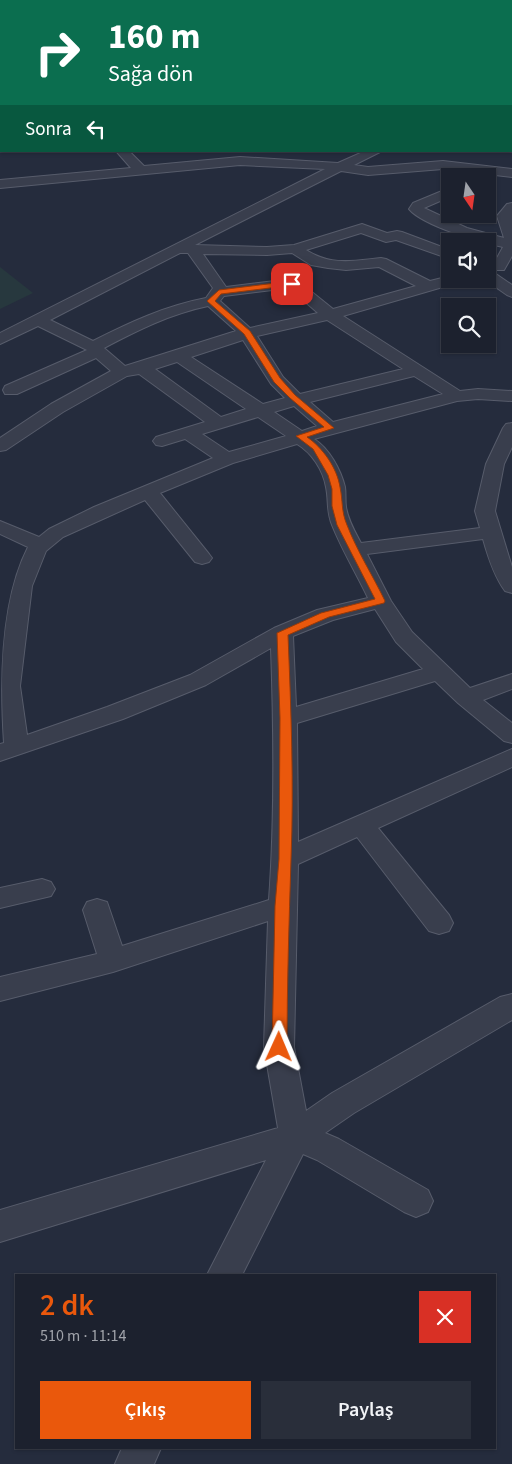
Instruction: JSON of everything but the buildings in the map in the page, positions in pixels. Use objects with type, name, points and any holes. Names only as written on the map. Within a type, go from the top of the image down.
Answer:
[{"type":"street","points":[[123,152],[140,170]]},
{"type":"street","points":[[205,152],[225,162]]},
{"type":"street","points":[[0,339],[185,249],[338,168],[374,152]]},
{"type":"street","points":[[383,152],[396,170],[412,180]]},
{"type":"street","points":[[0,184],[225,162],[321,165],[368,171],[443,165],[512,173]]},
{"type":"street","points":[[428,189],[441,194]]},
{"type":"street","points":[[441,198],[418,206],[416,209],[437,222],[490,240],[512,243]]},
{"type":"street","points":[[505,209],[504,216],[512,243]]},
{"type":"street","points":[[185,249],[268,251],[295,249],[362,228],[386,238],[397,235],[441,252]]},
{"type":"street","points":[[496,267],[512,243]]},
{"type":"street","points":[[185,249],[220,288],[215,297]]},
{"type":"street","points":[[295,249],[316,262],[328,264],[346,266],[381,262],[428,286]]},
{"type":"street","points":[[496,272],[512,292]]},
{"type":"street","points":[[0,446],[57,408],[122,372],[142,368],[247,333],[330,315],[441,283]]},
{"type":"street","points":[[57,408],[11,390],[95,350],[139,323],[178,308],[215,297],[292,284],[311,297],[330,315],[457,396]]},
{"type":"street","points":[[215,297],[247,333],[277,380],[330,428]]},
{"type":"street","points":[[38,320],[95,350],[122,372]]},
{"type":"street","points":[[179,356],[316,448],[332,475],[336,489],[336,506],[342,525],[380,601],[404,637],[466,698],[512,735]]},
{"type":"street","points":[[142,368],[217,422]]},
{"type":"street","points":[[162,441],[217,422],[296,399],[419,370]]},
{"type":"street","points":[[380,601],[325,615],[282,633],[198,680],[115,713],[8,750],[9,686],[22,586],[37,548],[56,533],[101,510],[148,491],[227,460],[300,436],[457,396],[478,394],[512,396]]},
{"type":"street","points":[[512,428],[495,464],[485,510],[499,562],[512,587]]},
{"type":"street","points":[[188,433],[227,460]]},
{"type":"street","points":[[148,491],[202,558]]},
{"type":"street","points":[[0,527],[41,545]]},
{"type":"street","points":[[354,550],[490,532]]},
{"type":"street","points":[[225,1274],[295,1137],[279,1047],[285,859],[285,718],[282,633]]},
{"type":"street","points":[[285,718],[438,672]]},
{"type":"street","points":[[466,698],[512,681]]},
{"type":"street","points":[[285,859],[512,757]]},
{"type":"street","points":[[361,824],[439,924]]},
{"type":"street","points":[[0,898],[42,889]]},
{"type":"street","points":[[0,988],[113,961],[282,906]]},
{"type":"street","points":[[97,910],[113,961]]},
{"type":"street","points":[[0,1226],[295,1137],[344,1103],[510,1006]]},
{"type":"street","points":[[295,1137],[328,1149],[416,1201]]},
{"type":"street","points":[[134,1464],[142,1449]]},
{"type":"shaded area","points":[[0,267],[33,293],[0,309]]},
{"type":"route","points":[[279,1047],[285,859],[285,718],[282,633],[325,615],[380,601],[342,525],[336,506],[336,489],[332,475],[316,448],[300,436],[330,428],[292,396],[277,380],[247,333],[210,301],[219,292],[292,284]]}]
